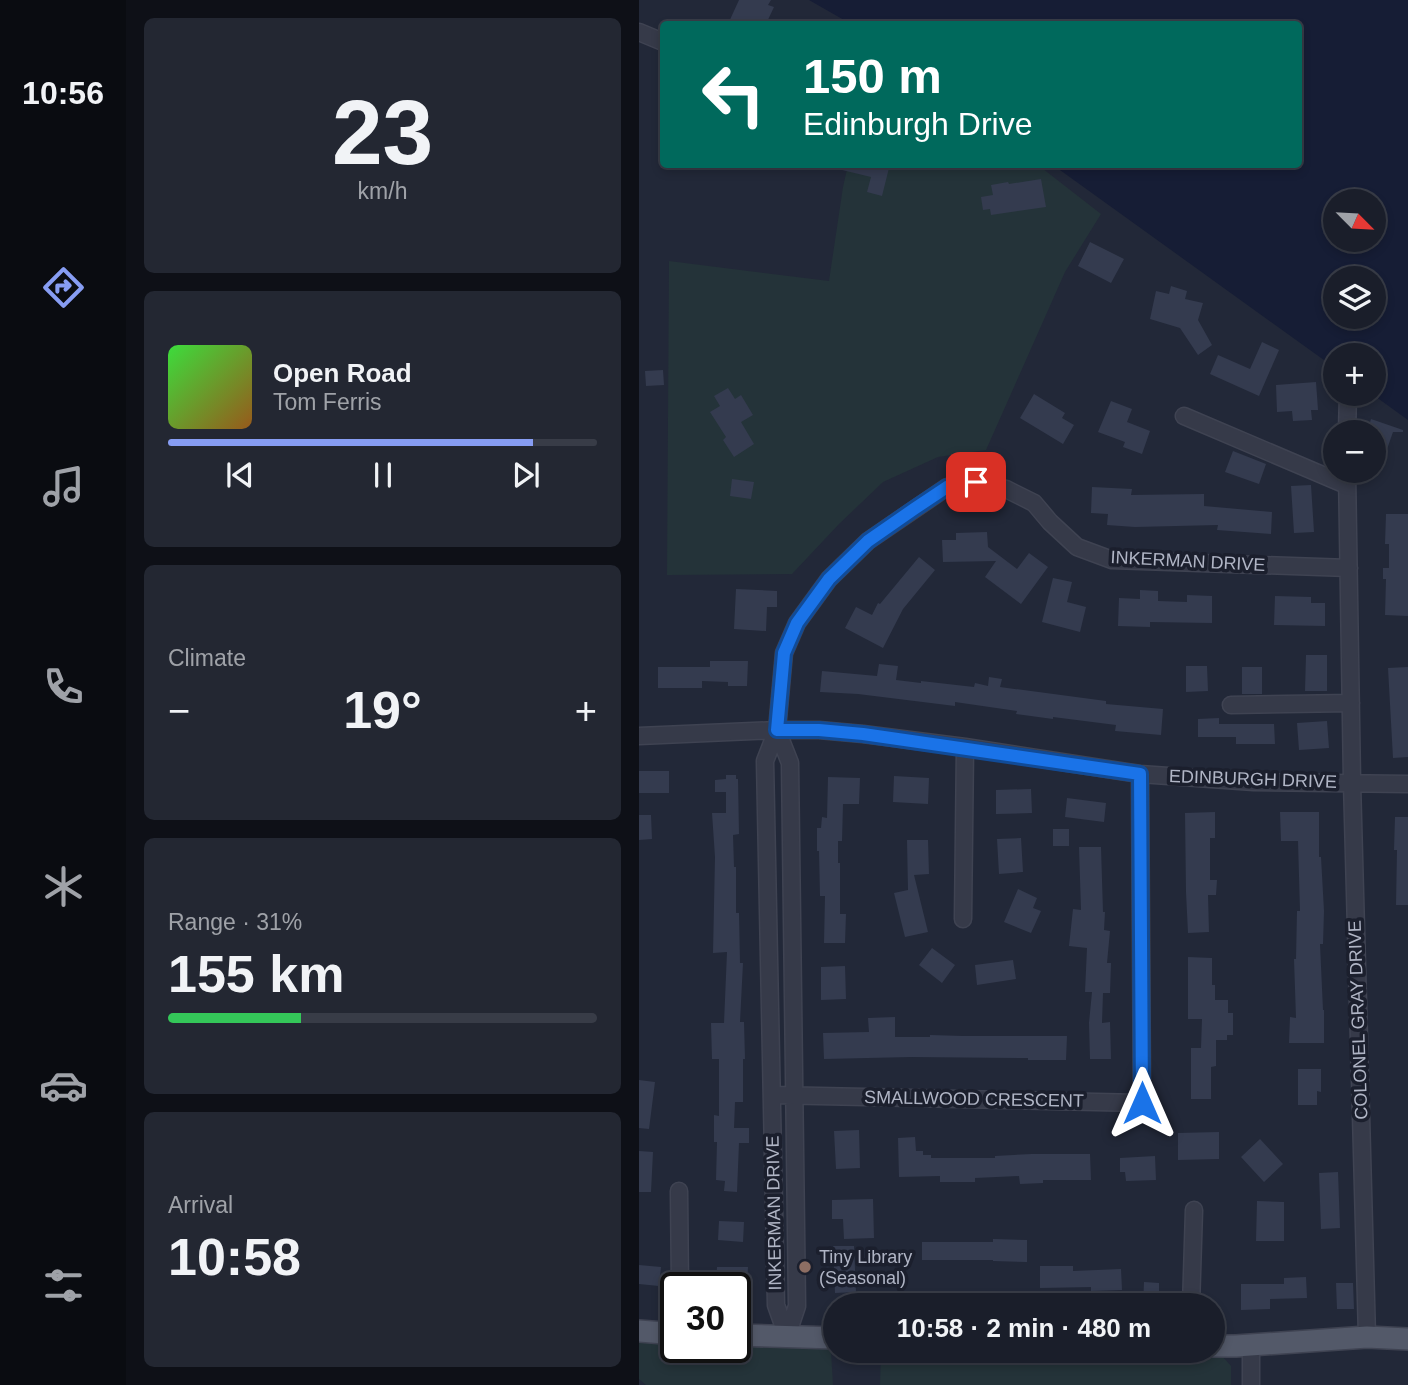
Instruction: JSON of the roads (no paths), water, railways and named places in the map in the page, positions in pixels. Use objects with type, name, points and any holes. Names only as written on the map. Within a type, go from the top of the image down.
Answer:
[{"type":"main road","points":[[639,1331],[660,1333]]},
{"type":"main road","points":[[751,1335],[823,1338]]},
{"type":"main road","points":[[1225,1346],[1368,1337],[1408,1339]]},
{"type":"street","points":[[639,32],[660,41]]},
{"type":"street","points":[[1184,416],[1323,469]]},
{"type":"street","name":"INKERMAN DRIVE","points":[[787,1336],[775,1305],[765,761],[777,730],[784,653],[797,623],[829,579],[868,541],[947,487],[976,482],[1006,489],[1033,503],[1077,547],[1112,560],[1349,568]]},
{"type":"street","name":"COLONEL GRAY DRIVE","points":[[1347,483],[1352,782],[1368,1337]]},
{"type":"street","points":[[1231,705],[1351,703]]},
{"type":"street","name":"INKERMAN DRIVE","points":[[777,730],[790,764],[798,1306],[787,1336]]},
{"type":"street","name":"EDINBURGH DRIVE","points":[[639,736],[819,730],[965,747],[1140,774],[1254,782],[1408,784]]},
{"type":"street","points":[[963,919],[965,747]]},
{"type":"street","name":"SMALLWOOD CRESCENT","points":[[771,1095],[1142,1103],[1140,774]]},
{"type":"street","points":[[679,1191],[680,1272]]},
{"type":"street","points":[[1191,1293],[1194,1210]]},
{"type":"street","points":[[1251,1344],[1251,1385]]},
{"type":"water","points":[[809,0],[1408,0],[1408,420],[1386,404],[1386,343],[1323,343],[1323,359],[1057,168],[1302,168],[1302,21],[846,21]]},
{"type":"place","name":"Tiny Library (Seasonal)","points":[[805,1267]]}]
